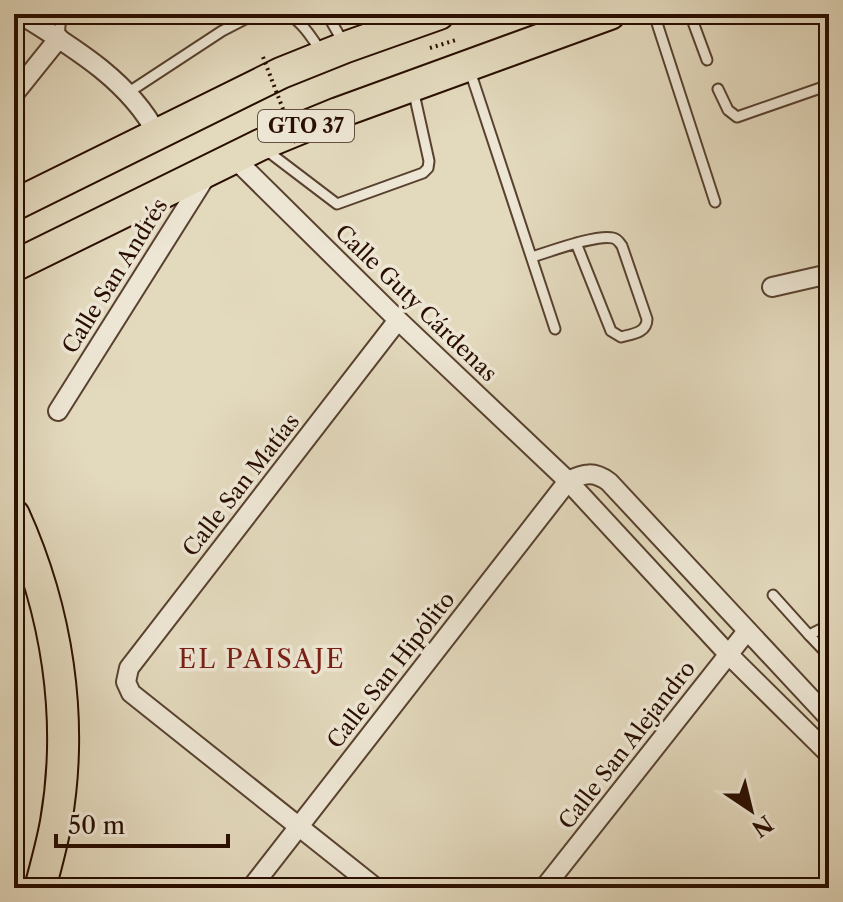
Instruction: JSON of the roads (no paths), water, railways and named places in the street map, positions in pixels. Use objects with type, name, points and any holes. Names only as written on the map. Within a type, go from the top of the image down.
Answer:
[{"type":"main road","name":"GTO 37","points":[[14,205],[237,93],[335,51],[439,14]]},
{"type":"main road","name":"GTO 37","points":[[14,266],[235,157],[413,85],[610,14]]},
{"type":"main road","points":[[14,515],[43,589],[53,631],[62,717],[56,821],[40,888]]},
{"type":"street","points":[[20,14],[59,38],[129,92],[157,134]]},
{"type":"street","points":[[14,94],[59,38]]},
{"type":"street","name":"Calle Guty Cárdenas","points":[[235,157],[398,320],[568,481],[729,655],[829,754]]},
{"type":"street","name":"Calle San Andrés","points":[[58,411],[235,157]]},
{"type":"street","points":[[772,287],[829,274]]},
{"type":"street","name":"Calle San Matías","points":[[299,828],[131,693],[126,682],[129,668],[398,320]]},
{"type":"street","points":[[568,481],[592,474],[609,482],[829,718]]},
{"type":"street","name":"Calle San Hipólito","points":[[251,888],[568,481]]},
{"type":"street","name":"Calle San Alejandro","points":[[544,888],[747,631]]},
{"type":"street","points":[[299,828],[376,888]]},
{"type":"lane","points":[[59,38],[61,14]]},
{"type":"lane","points":[[129,92],[222,31],[255,14]]},
{"type":"lane","points":[[288,14],[335,51]]},
{"type":"lane","points":[[327,14],[335,51]]},
{"type":"lane","points":[[654,14],[715,202]]},
{"type":"lane","points":[[690,14],[707,60]]},
{"type":"lane","points":[[468,65],[555,329]]},
{"type":"lane","points":[[235,157],[337,204],[423,173],[429,161],[413,85]]},
{"type":"lane","points":[[718,89],[732,115],[743,117],[829,85]]},
{"type":"lane","points":[[532,257],[576,243],[612,238],[618,240],[647,319],[643,331],[621,337],[611,331],[576,243]]},
{"type":"lane","points":[[773,595],[829,656]]},
{"type":"lane","points":[[809,635],[829,625]]},
{"type":"waterway","points":[[14,790],[17,803],[14,816]]},
{"type":"district","name":"EL PAISAJE","points":[[262,659]]}]
